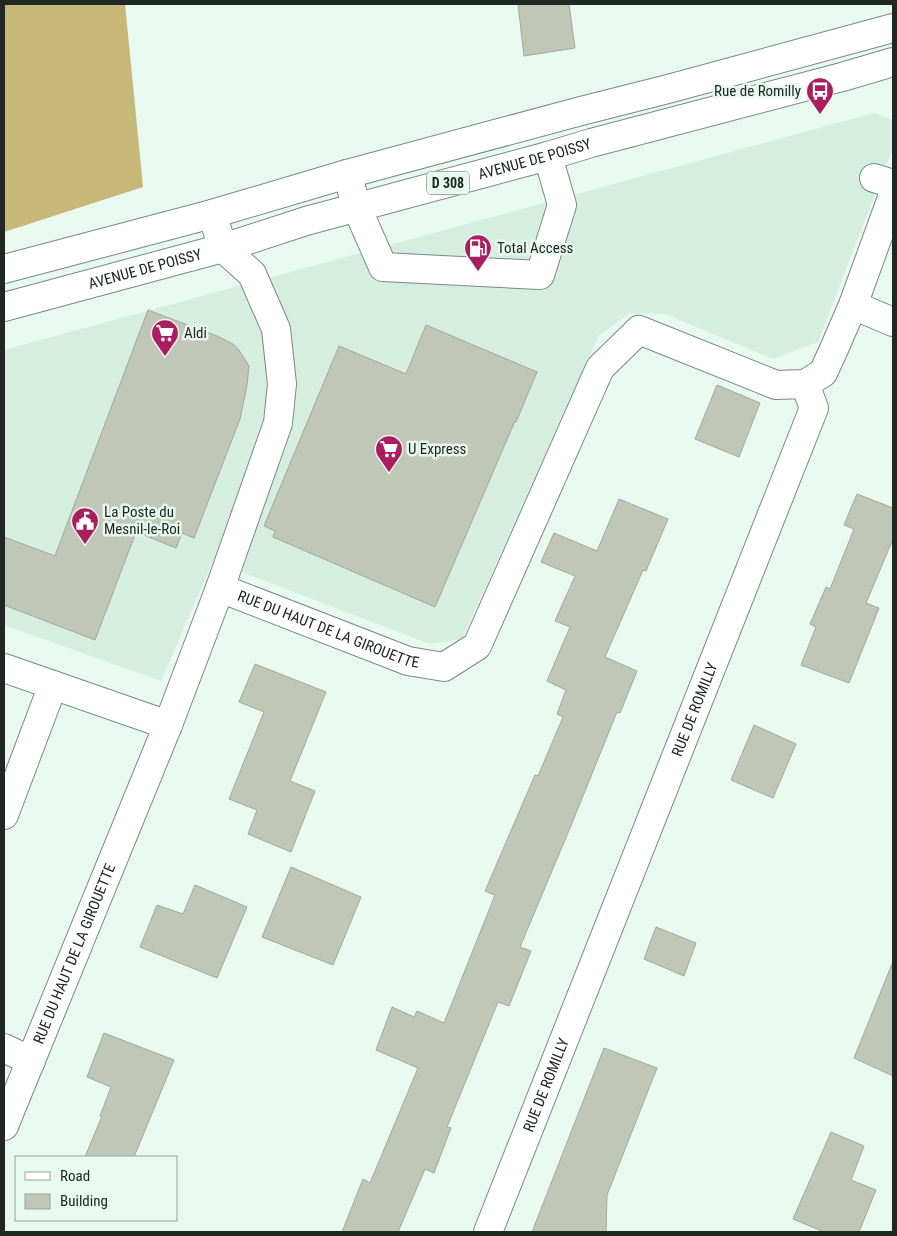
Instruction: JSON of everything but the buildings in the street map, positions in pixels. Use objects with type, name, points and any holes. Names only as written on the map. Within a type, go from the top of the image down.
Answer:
[{"type":"street","name":"D 308","points":[[4,270],[212,214],[347,174],[893,28]]},
{"type":"street","name":"AVENUE DE POISSY","points":[[4,307],[223,248],[306,221],[548,156],[600,140],[842,78],[893,62]]},
{"type":"street","points":[[347,174],[357,208],[383,267],[540,275],[562,205],[548,156]]},
{"type":"street","points":[[805,384],[823,373],[853,305],[887,186]]},
{"type":"street","points":[[212,214],[223,248],[252,274],[276,329],[282,384],[278,423],[220,588]]},
{"type":"street","points":[[853,305],[893,322]]},
{"type":"street","name":"RUE DU HAUT DE LA GIROUETTE","points":[[4,1126],[168,725],[220,588],[408,661],[444,668],[477,646],[600,368],[639,330],[776,385],[805,384]]},
{"type":"street","name":"RUE DE ROMILLY","points":[[488,1232],[814,408],[805,384]]},
{"type":"street","points":[[4,668],[168,725]]},
{"type":"street","points":[[4,815],[53,685]]},
{"type":"street","points":[[4,1048],[31,1060]]},
{"type":"shaded area","points":[[4,4],[125,4],[143,187],[4,232]]},
{"type":"shaded area","points":[[874,113],[893,120],[893,148],[818,342],[773,359],[665,314],[630,313],[599,335],[462,639],[430,644],[213,561],[161,681],[4,625],[4,350]]},
{"type":"place","name":"Rue de Romilly","points":[[820,115]]},
{"type":"place","name":"Total Access","points":[[478,272]]},
{"type":"place","name":"Aldi","points":[[165,357]]},
{"type":"place","name":"U Express","points":[[389,473]]},
{"type":"place","name":"La Poste du Mesnil-le-Roi","points":[[85,545]]}]
